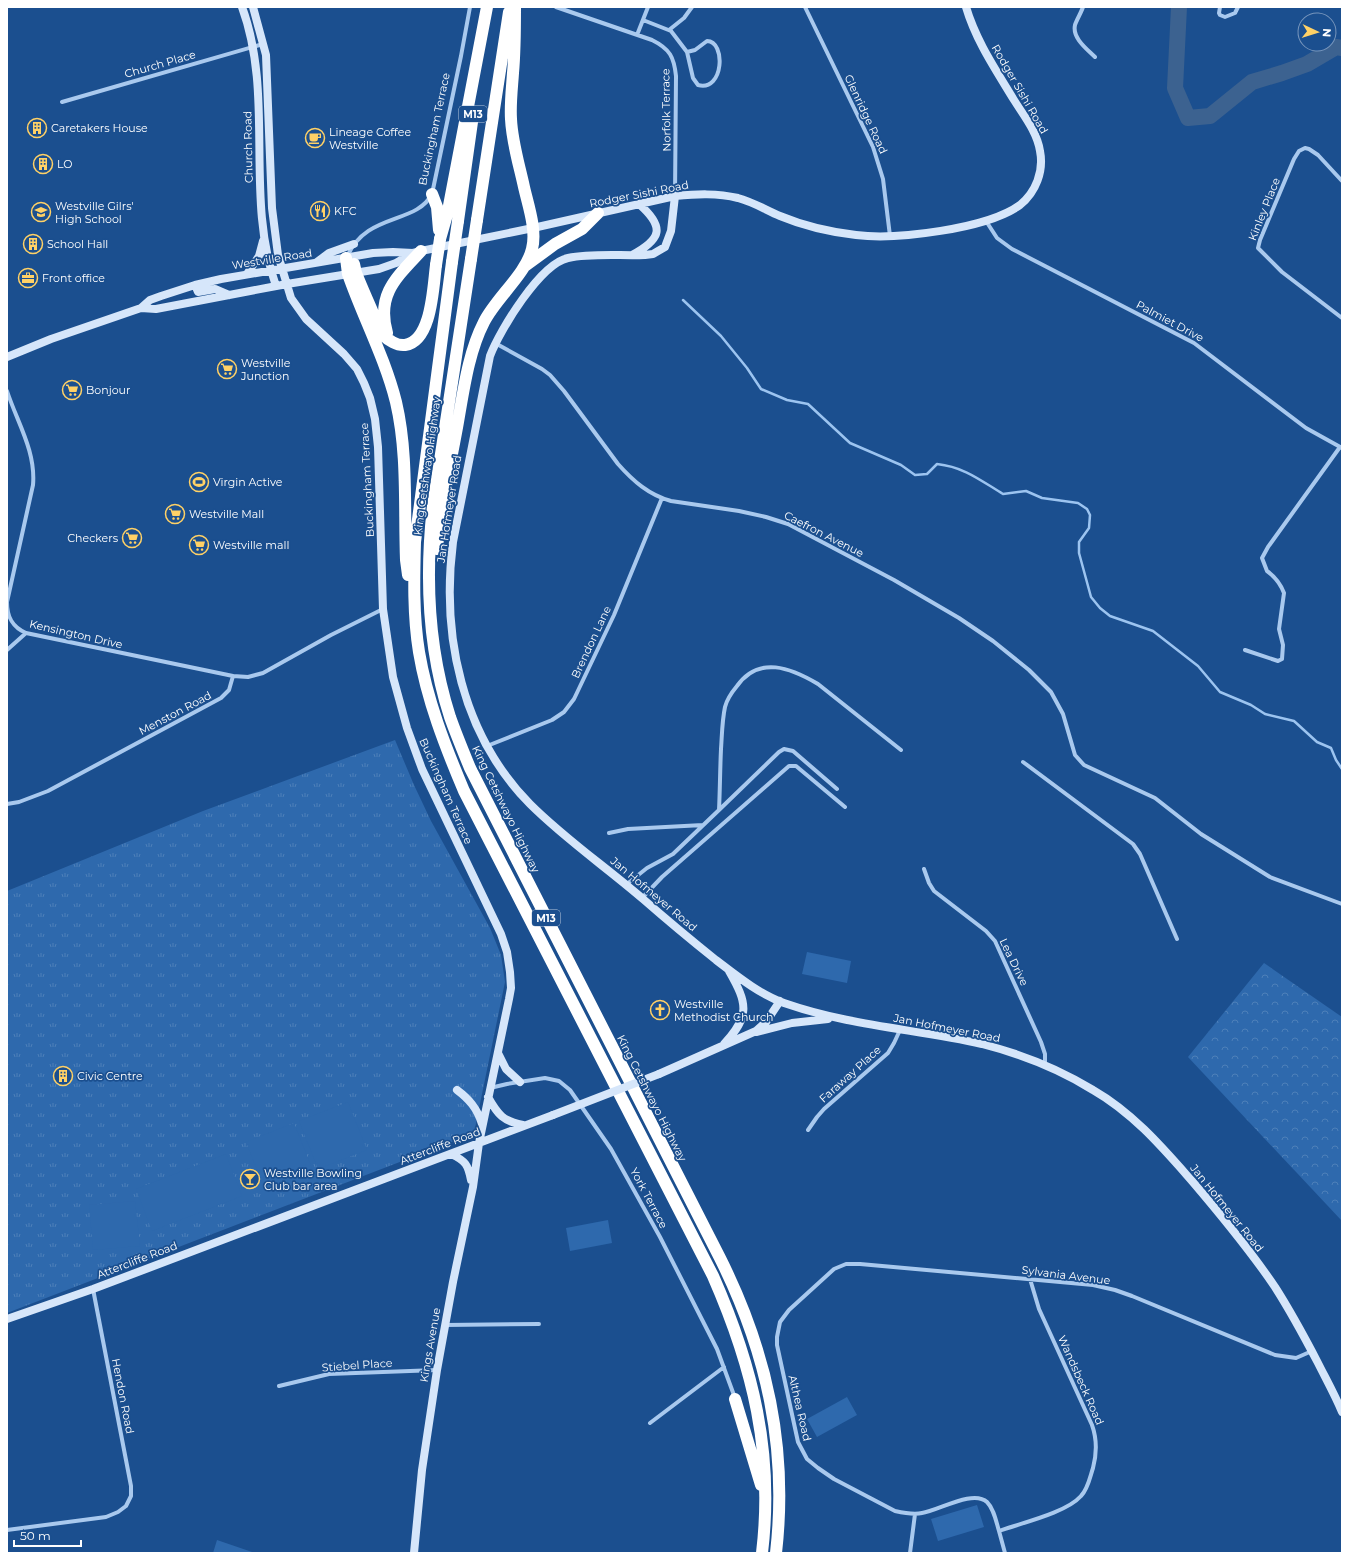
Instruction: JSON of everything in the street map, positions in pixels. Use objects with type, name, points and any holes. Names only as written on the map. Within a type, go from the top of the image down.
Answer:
[{"type":"highway","points":[[352,274],[384,335],[390,340],[402,345],[412,343],[420,336],[425,328],[428,317],[440,239],[448,211],[487,7]]},
{"type":"highway","name":"King Cetshwayo Highway","points":[[487,7],[415,542],[415,615],[419,651],[425,681],[440,730],[464,791],[702,1255],[726,1307],[749,1372],[757,1408],[765,1471],[762,1553]]},
{"type":"highway","name":"King Cetshwayo Highway","points":[[510,7],[433,506],[430,538],[429,600],[431,630],[438,668],[450,716],[470,768],[720,1258],[746,1316],[763,1372],[776,1429],[780,1502],[776,1553]]},
{"type":"highway","points":[[438,668],[435,571],[438,540],[442,507],[471,359],[484,321],[523,268],[532,250],[534,242],[533,228],[513,142],[510,118],[515,48],[515,7]]},
{"type":"highway","points":[[432,194],[437,207],[440,239]]},
{"type":"highway","points":[[523,268],[555,244],[582,229],[598,213]]},
{"type":"highway","points":[[390,340],[384,319],[384,304],[386,297],[394,280],[417,252]]},
{"type":"highway","points":[[350,257],[352,274],[390,382],[399,420],[404,460],[406,560],[415,615]]},
{"type":"highway","points":[[735,1399],[765,1499]]},
{"type":"street","name":"Church Road","points":[[242,7],[254,47],[257,78],[259,166],[264,235],[271,271],[276,286]]},
{"type":"street","name":"Church Road","points":[[253,7],[263,44],[266,66],[272,208],[278,255],[287,284]]},
{"type":"street","name":"Buckingham Terrace","points":[[350,257],[354,244],[373,228],[420,208],[432,194],[470,7]]},
{"type":"street","name":"Norfolk Terrace","points":[[556,7],[660,44],[666,48],[673,58],[676,76],[675,196]]},
{"type":"street","points":[[637,35],[648,7]]},
{"type":"street","points":[[669,30],[684,18],[692,7]]},
{"type":"street","name":"Glenridge Road","points":[[804,7],[873,147],[883,179],[890,236]]},
{"type":"street","name":"Rodger Sishi Road","points":[[533,228],[675,196],[706,194],[732,197],[746,201],[789,220],[820,229],[856,235],[890,236],[946,230],[986,220],[1015,208],[1026,200],[1038,181],[1041,170],[1041,153],[1032,128],[985,53],[975,32],[966,7]]},
{"type":"street","points":[[1083,7],[1076,22],[1075,30],[1078,38],[1095,57]]},
{"type":"street","points":[[1220,7],[1220,15],[1225,17],[1235,13],[1238,7]]},
{"type":"street","points":[[643,20],[669,30],[687,52],[690,70],[696,84],[704,86],[711,83],[719,68],[718,53],[715,45],[712,42],[707,41],[695,50],[687,52]]},
{"type":"street","name":"Church Place","points":[[62,102],[263,44]]},
{"type":"street","name":"Kinley Place","points":[[1342,181],[1313,151],[1305,148],[1299,151],[1294,159],[1258,248],[1282,272],[1342,318]]},
{"type":"street","name":"Jan Hofmeyer Road","points":[[675,196],[671,231],[665,247],[653,254],[576,257],[559,261],[544,274],[519,305],[495,343],[486,370],[455,526],[451,557],[450,586],[452,632],[459,675],[469,710],[499,768],[528,802],[556,828],[627,884],[677,929],[727,969],[750,985],[780,1001],[835,1018],[979,1044],[1012,1052],[1044,1064],[1092,1089],[1115,1104],[1131,1117],[1164,1149],[1253,1256],[1288,1307],[1312,1351],[1342,1412]]},
{"type":"street","points":[[630,256],[651,243],[656,233],[655,222],[639,204]]},
{"type":"street","name":"Palmiet Drive","points":[[986,220],[997,238],[1012,249],[1194,343],[1306,428],[1341,447]]},
{"type":"street","name":"Westville Road","points":[[7,357],[51,339],[141,308],[150,300],[195,285],[316,262],[384,252],[417,252],[533,228]]},
{"type":"street","points":[[247,274],[261,251],[264,235]]},
{"type":"street","points":[[316,262],[329,253],[354,244]]},
{"type":"street","name":"Westville Road","points":[[141,308],[156,309],[287,284],[352,274],[391,265],[417,252]]},
{"type":"street","name":"Buckingham Terrace","points":[[287,284],[291,298]]},
{"type":"street","points":[[195,285],[198,292],[215,289],[229,295]]},
{"type":"street","name":"Buckingham Terrace","points":[[276,286],[291,298],[306,319],[344,354],[356,369],[370,398],[375,419],[378,447],[382,609],[393,677],[413,747],[440,808],[496,921],[507,952],[511,988],[479,1143]]},
{"type":"street","name":"Caefron Avenue","points":[[495,343],[550,375],[628,476],[639,486],[662,498],[739,511],[778,520],[894,580],[959,618],[993,640],[1042,682],[1056,699],[1063,714],[1075,756],[1084,765],[1155,798],[1201,834],[1270,877],[1342,904]]},
{"type":"street","name":"Kensington Drive","points":[[7,390],[33,459],[34,471],[34,485],[7,602],[7,611],[12,623],[26,633],[233,676]]},
{"type":"street","points":[[1245,650],[1278,661],[1282,659],[1284,651],[1279,629],[1284,593],[1271,574],[1267,571],[1262,558],[1268,547],[1341,447]]},
{"type":"street","name":"Brendon Lane","points":[[487,746],[552,720],[568,708],[574,699],[614,615],[662,498]]},
{"type":"street","points":[[233,676],[263,674],[331,635],[382,609]]},
{"type":"street","points":[[7,650],[26,633]]},
{"type":"street","points":[[719,810],[722,726],[725,706],[739,682],[750,672],[756,670],[772,667],[781,668],[804,676],[818,684],[901,750]]},
{"type":"street","name":"Menston Road","points":[[7,804],[19,802],[48,791],[221,698],[229,690],[233,676]]},
{"type":"street","points":[[627,884],[647,868],[673,854],[779,752],[784,749],[793,751],[837,789]]},
{"type":"street","points":[[1023,762],[1133,844],[1140,854],[1178,939]]},
{"type":"street","points":[[642,898],[662,877],[789,766],[796,766],[845,807]]},
{"type":"street","points":[[609,833],[628,829],[704,825]]},
{"type":"street","name":"Lea Drive","points":[[924,869],[929,883],[934,891],[986,931],[995,941],[1042,1042],[1044,1064]]},
{"type":"street","points":[[721,1048],[738,1028],[743,1014],[743,1000],[739,989],[727,969]]},
{"type":"street","name":"Attercliffe Road","points":[[7,1319],[93,1289],[659,1074],[721,1048],[756,1031],[766,1022],[780,1001]]},
{"type":"street","points":[[750,1034],[774,1026],[835,1018]]},
{"type":"street","name":"Faraway Place","points":[[808,1130],[824,1109],[888,1053],[900,1030]]},
{"type":"street","points":[[498,1053],[506,1069],[520,1082]]},
{"type":"street","name":"York Terrace","points":[[490,1088],[545,1078],[559,1080],[570,1090],[621,1164],[660,1237],[708,1331],[724,1367],[735,1399]]},
{"type":"street","points":[[457,1090],[474,1105],[482,1126]]},
{"type":"street","points":[[488,1097],[501,1116],[509,1122],[524,1125]]},
{"type":"street","name":"Kings Avenue","points":[[414,1553],[422,1470],[437,1370],[473,1187],[479,1143]]},
{"type":"street","points":[[451,1154],[464,1161],[467,1165],[473,1187]]},
{"type":"street","name":"Sylvania Avenue","points":[[852,1264],[1093,1285],[1115,1290],[1274,1355],[1296,1358],[1312,1351]]},
{"type":"street","name":"Althea Road","points":[[852,1264],[840,1266],[829,1273],[789,1310],[780,1322],[777,1345],[798,1442],[808,1458],[818,1468],[895,1511],[915,1514],[925,1513],[964,1499],[977,1498],[986,1501],[999,1531]]},
{"type":"street","name":"Wandsbeck Road","points":[[999,1531],[1061,1509],[1076,1501],[1086,1488],[1096,1452],[1096,1442],[1092,1425],[1039,1309],[1030,1279]]},
{"type":"street","name":"Hendon Road","points":[[7,1530],[106,1517],[118,1512],[126,1506],[131,1496],[131,1486],[93,1289]]},
{"type":"street","points":[[445,1325],[539,1324]]},
{"type":"street","points":[[650,1423],[724,1367]]},
{"type":"street","name":"Stiebel Place","points":[[279,1386],[329,1374],[437,1370]]},
{"type":"street","points":[[910,1553],[915,1514]]},
{"type":"street","points":[[999,1531],[1005,1553]]},
{"type":"green space","points":[[395,740],[431,821],[490,928],[501,955],[505,982],[475,1128],[470,1135],[7,1313],[7,891],[203,811]]},
{"type":"green space","points":[[807,952],[851,961],[847,983],[802,974]]},
{"type":"green space","points":[[1264,963],[1342,1017],[1342,1221],[1188,1057]]},
{"type":"green space","points":[[348,1102],[367,1150],[318,1169],[299,1121]]},
{"type":"green space","points":[[294,1123],[313,1171],[265,1190],[246,1142]]},
{"type":"green space","points":[[226,1154],[242,1196],[152,1231],[136,1189]]},
{"type":"green space","points":[[135,1201],[140,1246],[93,1250],[89,1205]]},
{"type":"green space","points":[[608,1220],[612,1243],[570,1251],[566,1228]]},
{"type":"green space","points":[[847,1397],[857,1415],[817,1437],[807,1419]]},
{"type":"green space","points":[[977,1505],[984,1527],[938,1541],[931,1519]]},
{"type":"green space","points":[[217,1540],[255,1553],[213,1553]]},
{"type":"waterway","points":[[1179,7],[1175,88],[1188,118],[1210,116],[1252,82],[1307,64],[1336,47],[1342,48]]},
{"type":"waterway","points":[[683,300],[721,336],[747,368],[761,389],[787,400],[808,404],[850,443],[901,465],[915,475],[927,474],[937,464],[964,471],[1003,494],[1026,491],[1042,498],[1078,503],[1087,509],[1090,515],[1089,528],[1079,542],[1079,553],[1091,597],[1100,608],[1110,616],[1153,631],[1198,666],[1220,692],[1251,705],[1265,714],[1294,721],[1317,742],[1331,748],[1342,769]]},
{"type":"place","name":"Caretakers House","points":[[37,128]]},
{"type":"place","name":"Lineage Coffee Westville","points":[[315,138]]},
{"type":"place","name":"LO","points":[[43,164]]},
{"type":"place","name":"KFC","points":[[320,211]]},
{"type":"place","name":"Westville Gilrs' High School","points":[[41,212]]},
{"type":"place","name":"School Hall","points":[[33,244]]},
{"type":"place","name":"Front office","points":[[28,278]]},
{"type":"place","name":"Westville Junction","points":[[227,369]]},
{"type":"place","name":"Bonjour","points":[[72,390]]},
{"type":"place","name":"Virgin Active","points":[[199,482]]},
{"type":"place","name":"Westville Mall","points":[[175,514]]},
{"type":"place","name":"Checkers","points":[[132,538]]},
{"type":"place","name":"Westville mall","points":[[199,545]]},
{"type":"place","name":"Westville Methodist Church","points":[[660,1010]]},
{"type":"place","name":"Civic Centre","points":[[63,1076]]},
{"type":"place","name":"Westville Bowling Club bar area","points":[[250,1179]]}]
